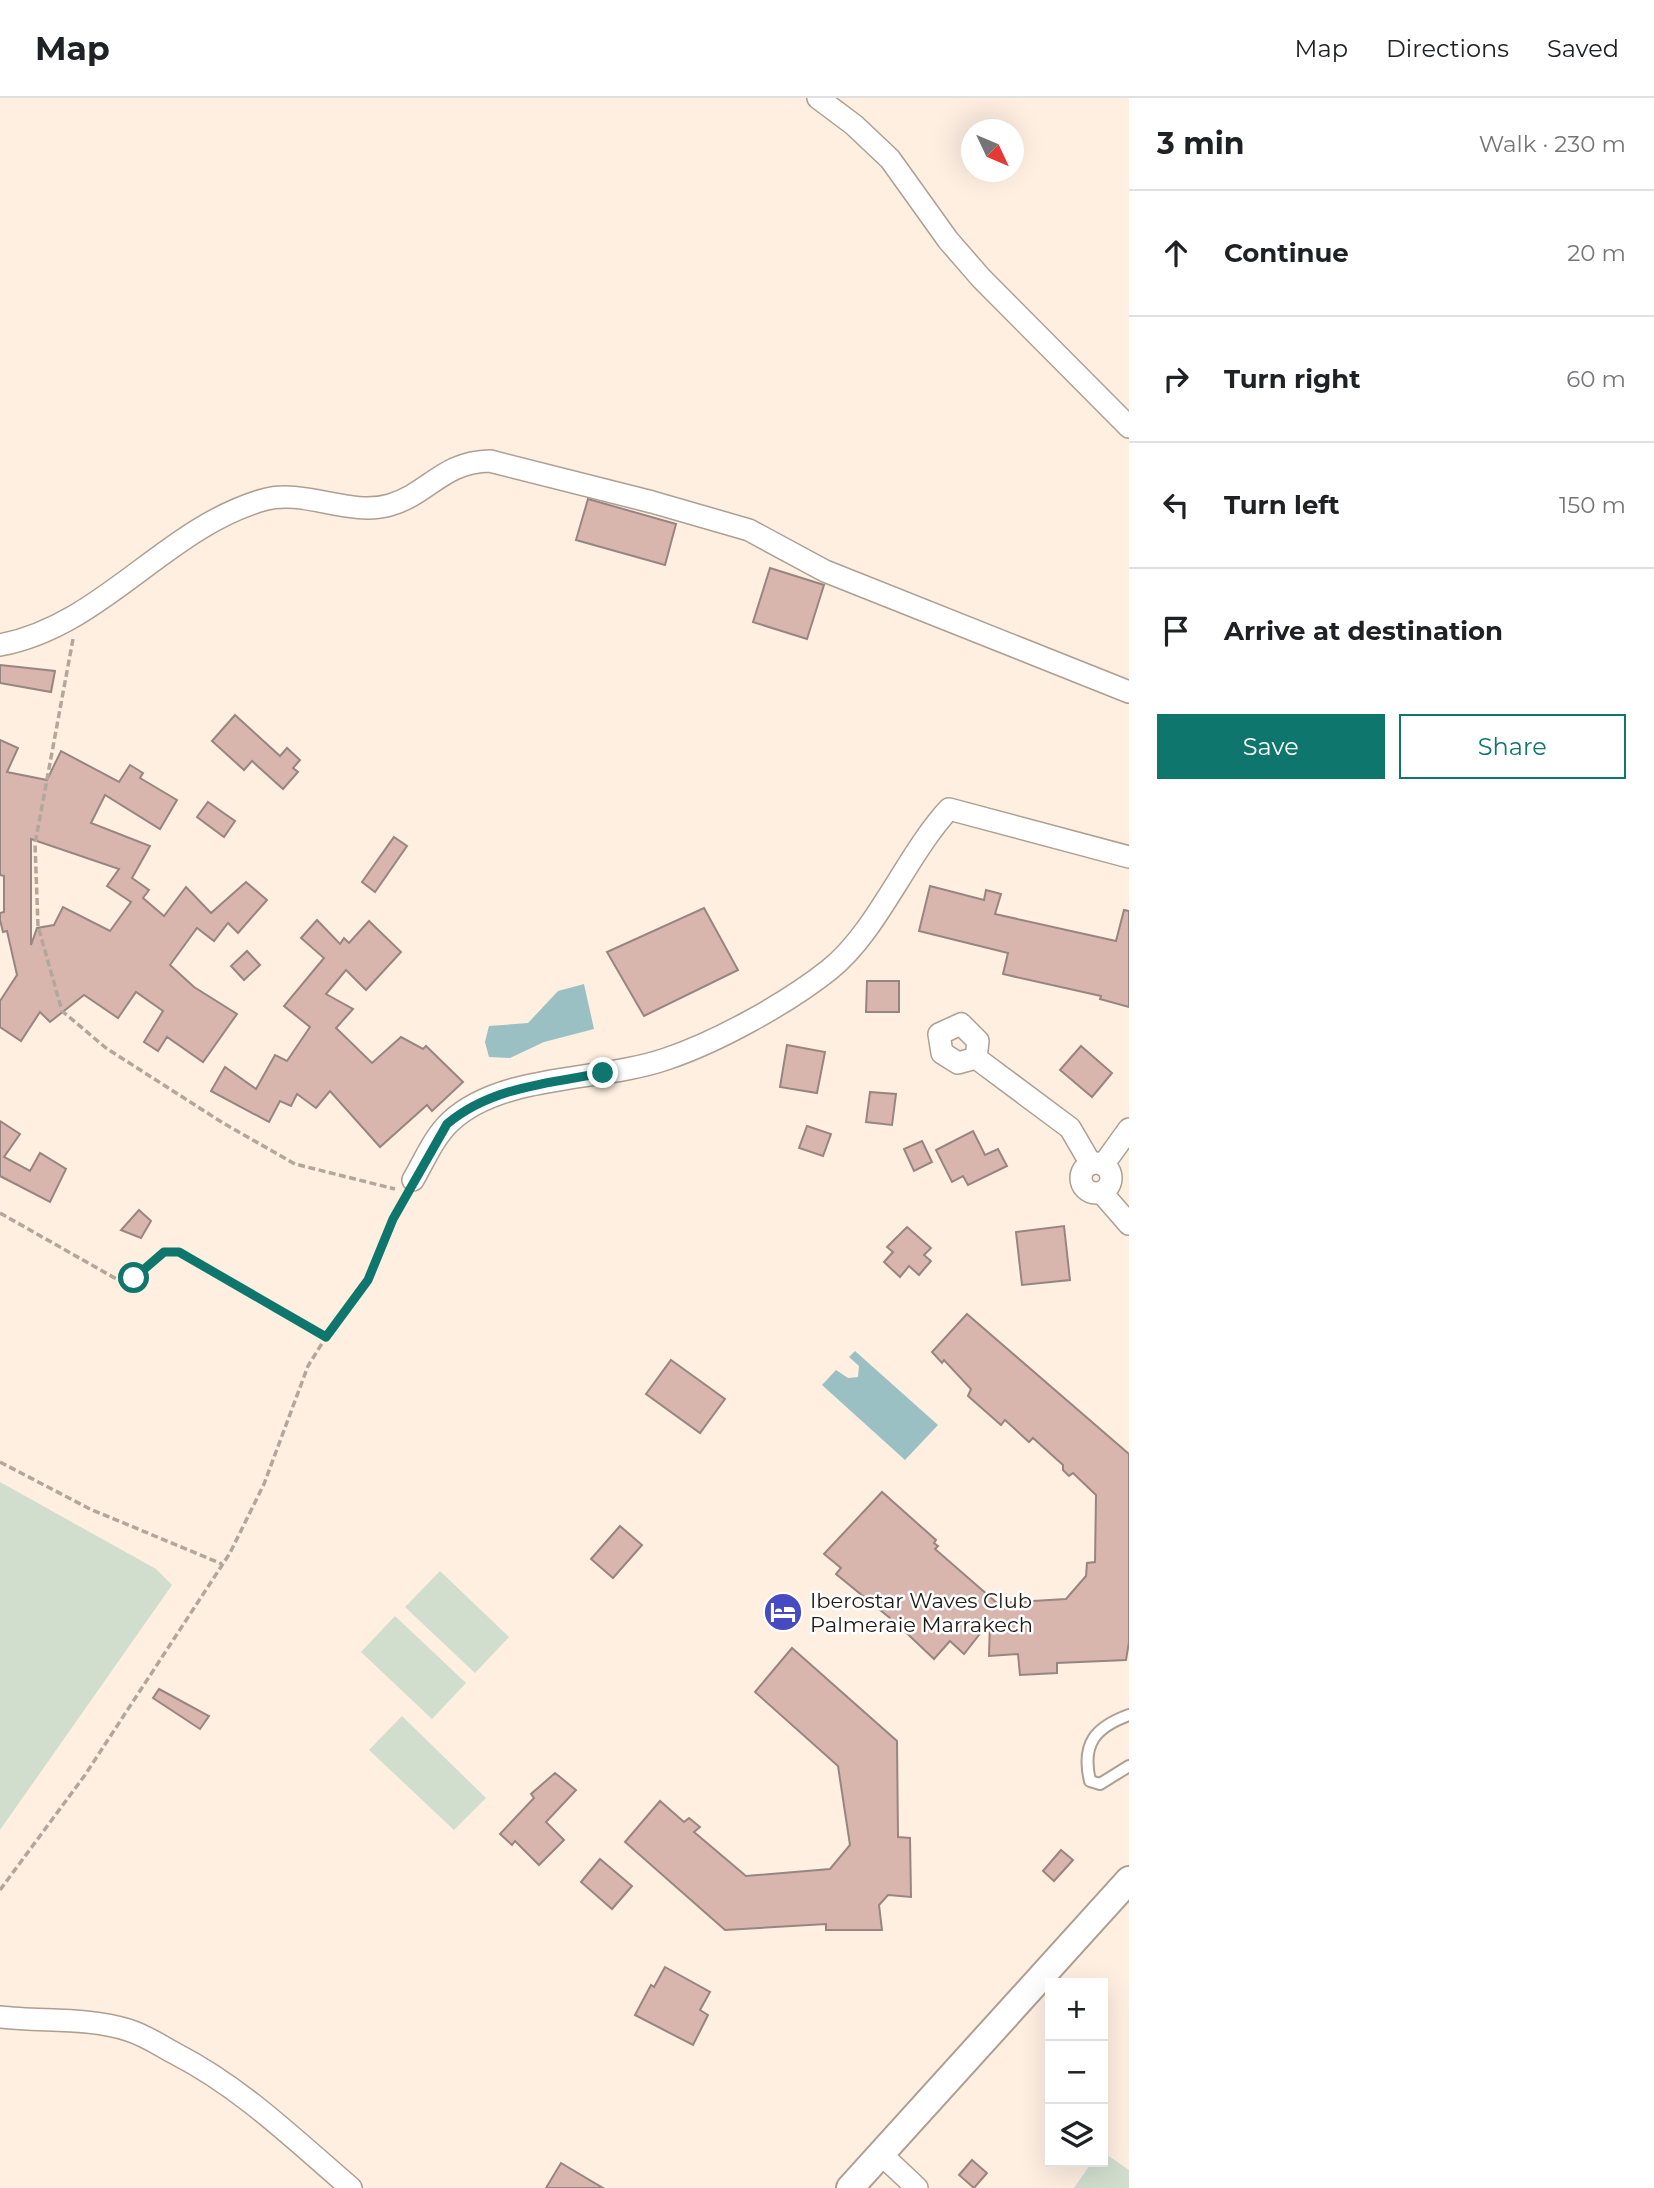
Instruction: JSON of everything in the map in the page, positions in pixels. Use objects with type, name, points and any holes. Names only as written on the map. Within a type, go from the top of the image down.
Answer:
[{"type":"street","points":[[818,98],[854,125],[890,159],[948,240],[981,278],[1129,427]]},
{"type":"street","points":[[0,645],[38,635],[77,616],[207,526],[265,499],[283,498],[378,508],[401,501],[467,462],[490,461],[748,530],[825,571],[1129,692]]},
{"type":"street","points":[[413,1180],[447,1124],[478,1102],[522,1088],[665,1060],[717,1038],[830,969],[880,908],[949,809],[1129,857]]},
{"type":"street","points":[[976,1058],[1070,1128],[1097,1164]]},
{"type":"street","points":[[1129,1129],[1097,1164],[1083,1172],[1082,1184],[1090,1192],[1102,1193],[1129,1224]]},
{"type":"street","points":[[850,2188],[1129,1880]]},
{"type":"street","points":[[0,2017],[86,2021],[128,2030],[147,2038],[209,2070],[226,2082],[351,2188]]},
{"type":"street","points":[[882,2155],[917,2188]]},
{"type":"lane","points":[[1129,1715],[1104,1724],[1087,1749],[1086,1766],[1090,1781],[1100,1784],[1129,1766]]},
{"type":"path","points":[[0,1890],[85,1774],[222,1564],[264,1483],[308,1366],[368,1280],[393,1219],[408,1192],[295,1164],[223,1123],[117,1054],[62,1011],[38,926],[34,844],[77,616]]},
{"type":"path","points":[[0,1213],[120,1282],[134,1278],[164,1252],[179,1252],[326,1337]]},
{"type":"path","points":[[0,1462],[90,1509],[222,1564]]},
{"type":"green space","points":[[0,1482],[156,1569],[172,1585],[0,1830]]},
{"type":"green space","points":[[440,1571],[509,1637],[475,1673],[405,1607]]},
{"type":"green space","points":[[395,1616],[466,1683],[432,1719],[361,1652]]},
{"type":"green space","points":[[402,1716],[486,1798],[454,1830],[369,1750]]},
{"type":"green space","points":[[1108,2155],[1129,2170],[1129,2188],[1074,2188],[1089,2167],[1108,2167]]},
{"type":"water","points":[[584,984],[594,1029],[544,1042],[510,1058],[489,1057],[485,1042],[489,1026],[528,1023],[558,991]]},
{"type":"water","points":[[855,1351],[938,1425],[905,1460],[822,1385],[836,1370],[848,1378],[858,1377],[859,1366],[849,1357]]},
{"type":"building","points":[[588,499],[676,524],[665,565],[576,540]]},
{"type":"building","points":[[770,568],[824,585],[807,639],[753,622]]},
{"type":"building","points":[[0,665],[55,671],[51,692],[0,683]]},
{"type":"building","points":[[235,715],[280,756],[287,748],[300,760],[293,768],[298,772],[283,789],[252,761],[244,770],[212,741]]},
{"type":"building","points":[[0,740],[18,748],[7,772],[47,780],[61,751],[119,782],[130,765],[143,773],[140,778],[177,800],[160,829],[105,795],[91,823],[150,846],[132,878],[149,890],[143,898],[164,916],[186,887],[211,913],[246,882],[267,900],[238,933],[228,923],[214,941],[197,928],[170,965],[194,987],[237,1014],[203,1062],[167,1037],[158,1051],[144,1042],[163,1011],[136,992],[118,1018],[84,995],[50,1022],[40,1012],[21,1041],[0,1027],[0,1001],[17,975],[7,931],[3,932],[0,920],[0,913],[4,912],[4,876],[0,875]],"holes":[[[31,839],[119,869],[107,886],[131,902],[110,931],[63,907],[54,925],[37,928],[31,945]]]},
{"type":"building","points":[[208,802],[235,821],[224,837],[197,817]]},
{"type":"building","points":[[394,837],[407,846],[375,892],[362,882]]},
{"type":"building","points":[[930,886],[984,900],[986,890],[1001,894],[995,914],[1116,941],[1124,910],[1129,911],[1129,1007],[1100,999],[1101,996],[1003,974],[1008,953],[919,931]]},
{"type":"building","points":[[704,908],[738,970],[644,1016],[607,952]]},
{"type":"building","points":[[317,920],[340,944],[344,938],[349,943],[369,921],[401,952],[366,990],[346,970],[326,994],[353,1009],[336,1028],[372,1063],[401,1037],[423,1049],[426,1046],[463,1082],[432,1111],[427,1105],[380,1147],[330,1091],[316,1108],[297,1094],[291,1106],[280,1101],[269,1122],[211,1091],[225,1067],[256,1089],[275,1055],[287,1061],[310,1027],[284,1006],[324,958],[301,938]]},
{"type":"building","points":[[247,951],[260,965],[244,980],[231,966]]},
{"type":"building","points":[[867,981],[899,981],[899,1012],[866,1012]]},
{"type":"building","points":[[787,1045],[825,1052],[817,1093],[780,1087]]},
{"type":"building","points":[[1081,1046],[1112,1073],[1092,1097],[1060,1070]]},
{"type":"building","points":[[870,1092],[896,1094],[892,1125],[866,1122]]},
{"type":"building","points":[[0,1121],[20,1134],[4,1157],[30,1171],[40,1153],[66,1169],[50,1202],[0,1176]]},
{"type":"building","points":[[807,1126],[831,1134],[823,1156],[799,1148]]},
{"type":"building","points":[[973,1131],[985,1155],[998,1149],[1007,1166],[968,1185],[963,1176],[952,1182],[936,1150]]},
{"type":"building","points":[[922,1141],[932,1162],[914,1171],[904,1149]]},
{"type":"building","points":[[139,1210],[151,1221],[141,1238],[121,1230]]},
{"type":"building","points":[[1064,1226],[1070,1280],[1022,1285],[1016,1232]]},
{"type":"building","points":[[907,1227],[931,1248],[924,1255],[931,1261],[919,1275],[909,1266],[900,1277],[884,1262],[893,1252],[887,1247]]},
{"type":"building","points":[[967,1314],[1129,1454],[1129,1642],[1126,1660],[1057,1663],[1057,1673],[1020,1675],[1018,1654],[989,1656],[990,1621],[964,1654],[950,1641],[934,1659],[896,1623],[836,1574],[841,1568],[824,1554],[882,1492],[936,1540],[934,1543],[938,1546],[935,1549],[997,1603],[1066,1599],[1086,1576],[1087,1563],[1095,1562],[1096,1495],[1073,1473],[1069,1476],[1063,1470],[1063,1465],[1033,1438],[1029,1442],[1005,1420],[1001,1425],[968,1396],[971,1389],[944,1360],[942,1363],[932,1352]]},
{"type":"building","points":[[671,1360],[725,1399],[700,1433],[646,1394]]},
{"type":"building","points":[[620,1526],[642,1545],[613,1578],[591,1559]]},
{"type":"building","points":[[792,1648],[897,1741],[898,1837],[910,1838],[911,1897],[888,1895],[879,1905],[882,1930],[826,1930],[826,1924],[725,1930],[625,1842],[660,1801],[684,1822],[689,1818],[700,1827],[694,1832],[746,1876],[830,1869],[850,1845],[838,1766],[755,1692]]},
{"type":"building","points":[[159,1689],[209,1716],[200,1729],[153,1698]]},
{"type":"building","points":[[555,1773],[576,1790],[546,1822],[564,1840],[539,1865],[515,1841],[512,1845],[500,1834],[534,1798],[531,1794]]},
{"type":"building","points":[[1061,1850],[1073,1860],[1054,1881],[1043,1871]]},
{"type":"building","points":[[600,1859],[632,1886],[612,1909],[581,1882]]},
{"type":"building","points":[[665,1967],[710,1992],[700,2010],[708,2015],[693,2045],[635,2015],[651,1985],[654,1987]]},
{"type":"building","points":[[972,2160],[987,2173],[974,2188],[959,2175]]},
{"type":"building","points":[[561,2163],[603,2188],[546,2188]]},
{"type":"place","name":"Iberostar Waves Club Palmeraie Marrakech","points":[[783,1612]]},
{"type":"route","points":[[134,1278],[164,1252],[179,1252],[326,1337],[368,1280],[393,1219],[447,1124],[478,1102],[493,1097],[522,1088],[603,1073]]}]
